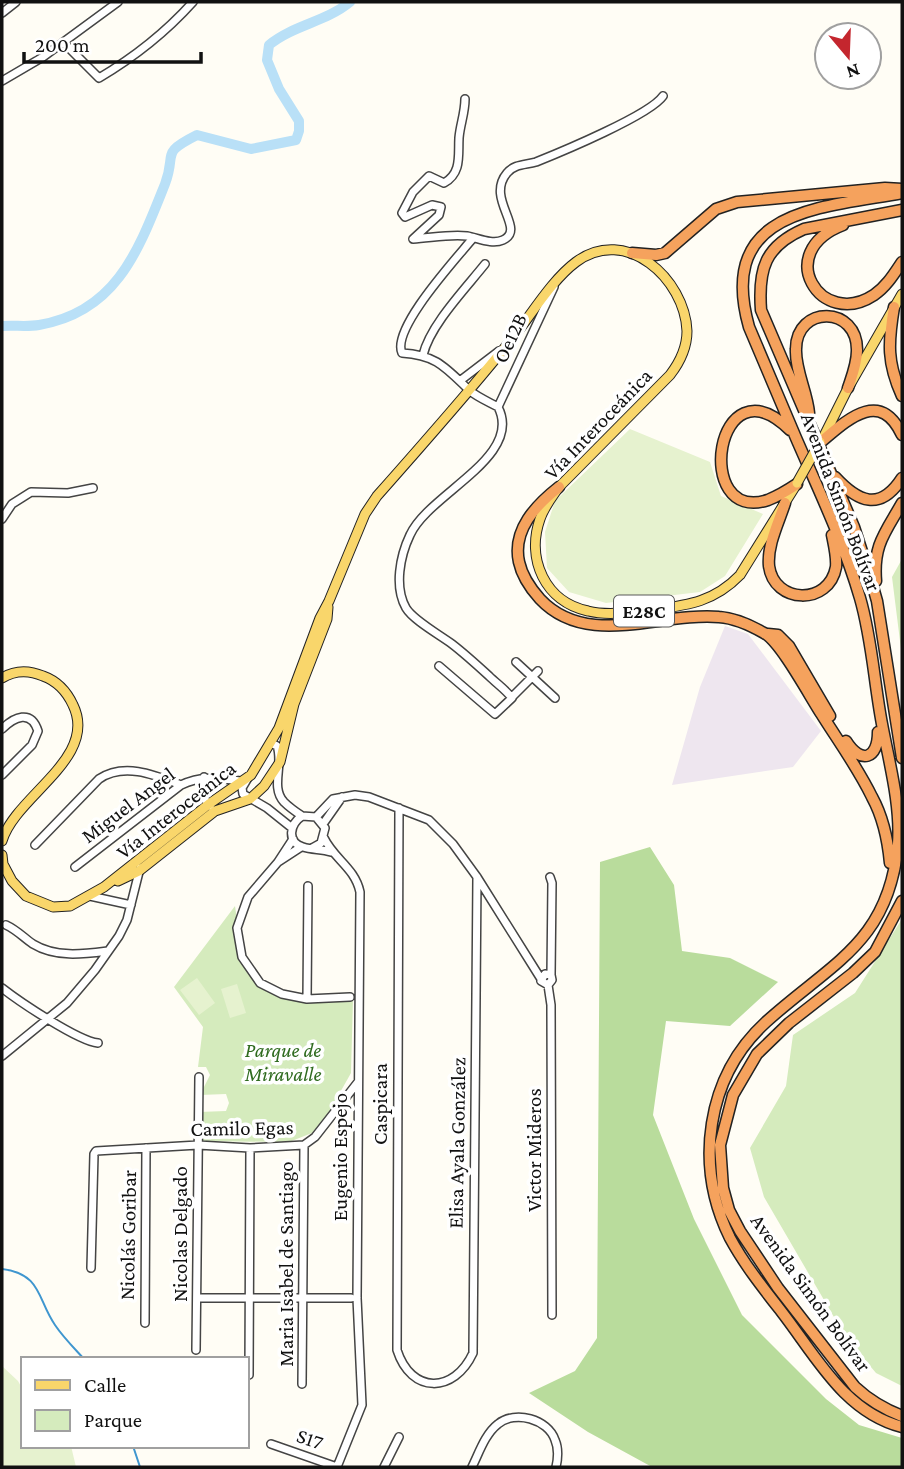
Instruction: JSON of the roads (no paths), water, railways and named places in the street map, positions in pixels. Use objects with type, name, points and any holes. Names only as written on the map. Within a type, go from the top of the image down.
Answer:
[{"type":"highway","points":[[632,253],[664,253],[716,209],[737,202],[885,188],[902,191]]},
{"type":"highway","name":"Avenida Simón Bolívar","points":[[902,191],[787,217],[762,234],[748,256],[742,281],[743,303],[749,327],[829,515],[860,599],[896,802],[898,842],[892,880],[874,923],[861,942],[767,1021],[742,1046],[723,1079],[714,1108],[710,1150],[714,1192],[720,1213],[740,1255],[835,1384],[865,1412],[883,1422],[902,1427]]},
{"type":"highway","name":"Avenida Simón Bolívar","points":[[902,210],[804,229],[790,235],[776,246],[765,262],[760,278],[761,310],[853,527],[877,601],[902,758]]},
{"type":"highway","points":[[871,215],[828,232],[813,245],[807,261],[814,287],[820,294],[836,303],[853,304],[881,290],[902,262]]},
{"type":"highway","points":[[894,307],[889,339],[890,360],[902,396]]},
{"type":"highway","points":[[809,422],[808,401],[796,348],[801,330],[814,318],[828,315],[840,319],[855,336],[857,359],[848,388]]},
{"type":"highway","points":[[820,442],[852,416],[871,410],[894,421],[902,435]]},
{"type":"highway","points":[[795,434],[772,415],[764,412],[747,413],[728,429],[720,466],[732,494],[748,501],[767,500],[797,483]]},
{"type":"highway","points":[[828,470],[849,491],[868,500],[890,492],[902,478]]},
{"type":"highway","points":[[559,487],[541,501],[529,516],[521,533],[518,552],[529,584],[546,605],[556,612],[567,619],[591,625],[720,617],[778,635],[789,646],[851,750],[861,756],[873,753],[878,746],[878,701]]},
{"type":"highway","points":[[785,503],[770,550],[769,568],[775,582],[794,595],[820,593],[833,576],[836,560],[829,515]]},
{"type":"highway","points":[[877,601],[876,552],[902,503]]},
{"type":"highway","points":[[768,634],[806,687],[873,797],[884,829],[892,880]]},
{"type":"highway","name":"Avenida Simón Bolívar","points":[[902,901],[875,952],[853,973],[789,1023],[757,1054],[733,1095],[720,1145],[720,1156],[723,1188],[729,1210],[778,1288],[855,1387],[883,1409],[902,1416]]},
{"type":"main road","name":"Vía Interoceánica","points":[[104,887],[139,871],[251,775],[279,728],[320,618],[360,526],[377,496],[505,347],[565,271],[584,256],[611,250],[632,253],[658,268],[677,295],[685,316],[687,332],[677,365],[661,385],[559,487],[546,506],[537,530],[535,551],[540,573],[551,590],[566,603],[590,612],[678,607],[714,597],[740,575],[797,483],[902,294]]},
{"type":"main road","name":"Vía Interoceánica","points":[[2,855],[3,864],[12,881],[26,896],[39,903],[61,908],[70,906],[104,887],[212,808],[250,799],[264,786],[281,762],[294,704],[327,619],[329,601]]},
{"type":"main road","points":[[2,678],[10,673],[26,671],[56,682],[70,697],[76,710],[78,726],[76,741],[63,763],[9,823],[2,841]]},
{"type":"street","points":[[2,80],[64,43],[118,2]]},
{"type":"street","points":[[64,43],[99,78],[148,44],[193,2]]},
{"type":"street","points":[[2,5],[14,3]]},
{"type":"street","points":[[2,13],[14,3]]},
{"type":"street","points":[[465,99],[456,171],[450,180],[444,183],[429,176],[423,181],[413,192],[402,216],[432,205],[441,207],[439,215],[413,239],[452,236],[500,241],[512,233],[512,226],[501,204],[501,192],[502,182],[512,168],[565,150],[653,107],[663,96]]},
{"type":"street","points":[[473,238],[419,304],[399,345],[402,353],[433,358],[468,389],[498,407],[503,422],[496,448],[415,526],[404,550],[399,576],[407,610],[452,644],[512,697]]},
{"type":"street","points":[[423,355],[432,334],[485,264]]},
{"type":"street","name":"Oe12B","points":[[498,407],[555,285]]},
{"type":"street","points":[[461,380],[505,347]]},
{"type":"street","points":[[2,517],[12,504],[31,492],[68,493],[93,488]]},
{"type":"street","points":[[516,663],[535,674],[555,698]]},
{"type":"street","points":[[439,666],[495,713],[535,674]]},
{"type":"street","points":[[2,729],[17,717],[24,716],[32,719],[38,731],[32,745],[2,775]]},
{"type":"street","points":[[271,743],[276,746],[281,762],[278,786],[281,798],[302,816],[316,817],[323,824]]},
{"type":"street","points":[[35,845],[107,774],[120,771],[147,773],[181,785]]},
{"type":"street","points":[[251,775],[242,788],[243,794],[267,808],[292,828]]},
{"type":"street","name":"Miguel Angel","points":[[75,867],[192,779],[204,777],[241,781]]},
{"type":"street","name":"Miguel Angel","points":[[204,777],[204,798],[212,808]]},
{"type":"street","points":[[312,848],[324,838],[323,824],[342,797]]},
{"type":"street","points":[[316,817],[333,799],[369,797],[429,820],[453,844],[477,877],[543,984],[548,985]]},
{"type":"street","name":"Caspicara","points":[[399,808],[397,1350],[408,1374],[430,1383]]},
{"type":"street","points":[[302,816],[292,828],[293,839],[278,862],[248,897],[237,928],[242,957],[260,983],[282,994],[307,999],[350,997]]},
{"type":"street","name":"Eugenio Espejo","points":[[324,838],[332,852],[352,871],[360,892],[357,1298],[362,1405],[337,1467]]},
{"type":"street","points":[[293,839],[301,847]]},
{"type":"street","points":[[278,862],[301,847],[332,852]]},
{"type":"street","points":[[2,1056],[49,1018],[82,986],[108,951],[124,926],[145,855]]},
{"type":"street","name":"Elisa Ayala González","points":[[430,1383],[446,1381],[458,1375],[472,1353],[477,877]]},
{"type":"street","name":"Victor Mideros","points":[[550,877],[552,982],[548,985],[551,1005],[552,1315]]},
{"type":"street","points":[[307,999],[308,886]]},
{"type":"street","points":[[90,896],[131,905]]},
{"type":"street","points":[[478,903],[483,896],[491,897]]},
{"type":"street","points":[[6,925],[35,945],[55,953],[85,954],[108,951]]},
{"type":"street","points":[[541,979],[545,974],[551,975]]},
{"type":"street","points":[[2,988],[85,1040],[99,1044]]},
{"type":"street","name":"Nicolas Delgado","points":[[196,1349],[200,1077]]},
{"type":"street","name":"Camilo Egas","points":[[91,1268],[96,1151],[198,1145],[250,1148],[304,1145],[315,1137],[358,1082]]},
{"type":"street","name":"Maria Isabel de Santiago","points":[[302,1384],[304,1145]]},
{"type":"street","name":"Nicolás Goribar","points":[[145,1323],[146,1148]]},
{"type":"street","points":[[249,1376],[250,1148]]},
{"type":"street","points":[[197,1298],[351,1298]]},
{"type":"street","points":[[472,1467],[496,1425],[517,1417],[530,1418],[545,1426],[555,1436],[558,1450],[556,1467]]},
{"type":"street","points":[[384,1467],[399,1437]]},
{"type":"street","name":"S17","points":[[271,1444],[337,1467]]},
{"type":"waterway","points":[[2,326],[39,325],[66,318],[88,307],[106,292],[122,274],[134,254],[165,184],[171,155],[185,141],[197,135],[251,149],[296,140],[299,121],[279,89],[267,60],[269,45],[350,2]]},
{"type":"waterway","points":[[2,1269],[25,1276],[32,1282],[55,1325],[82,1357]]},
{"type":"waterway","points":[[134,1448],[140,1467]]},
{"type":"park label","name":"Parque de Miravalle","points":[[283,1062]]}]
